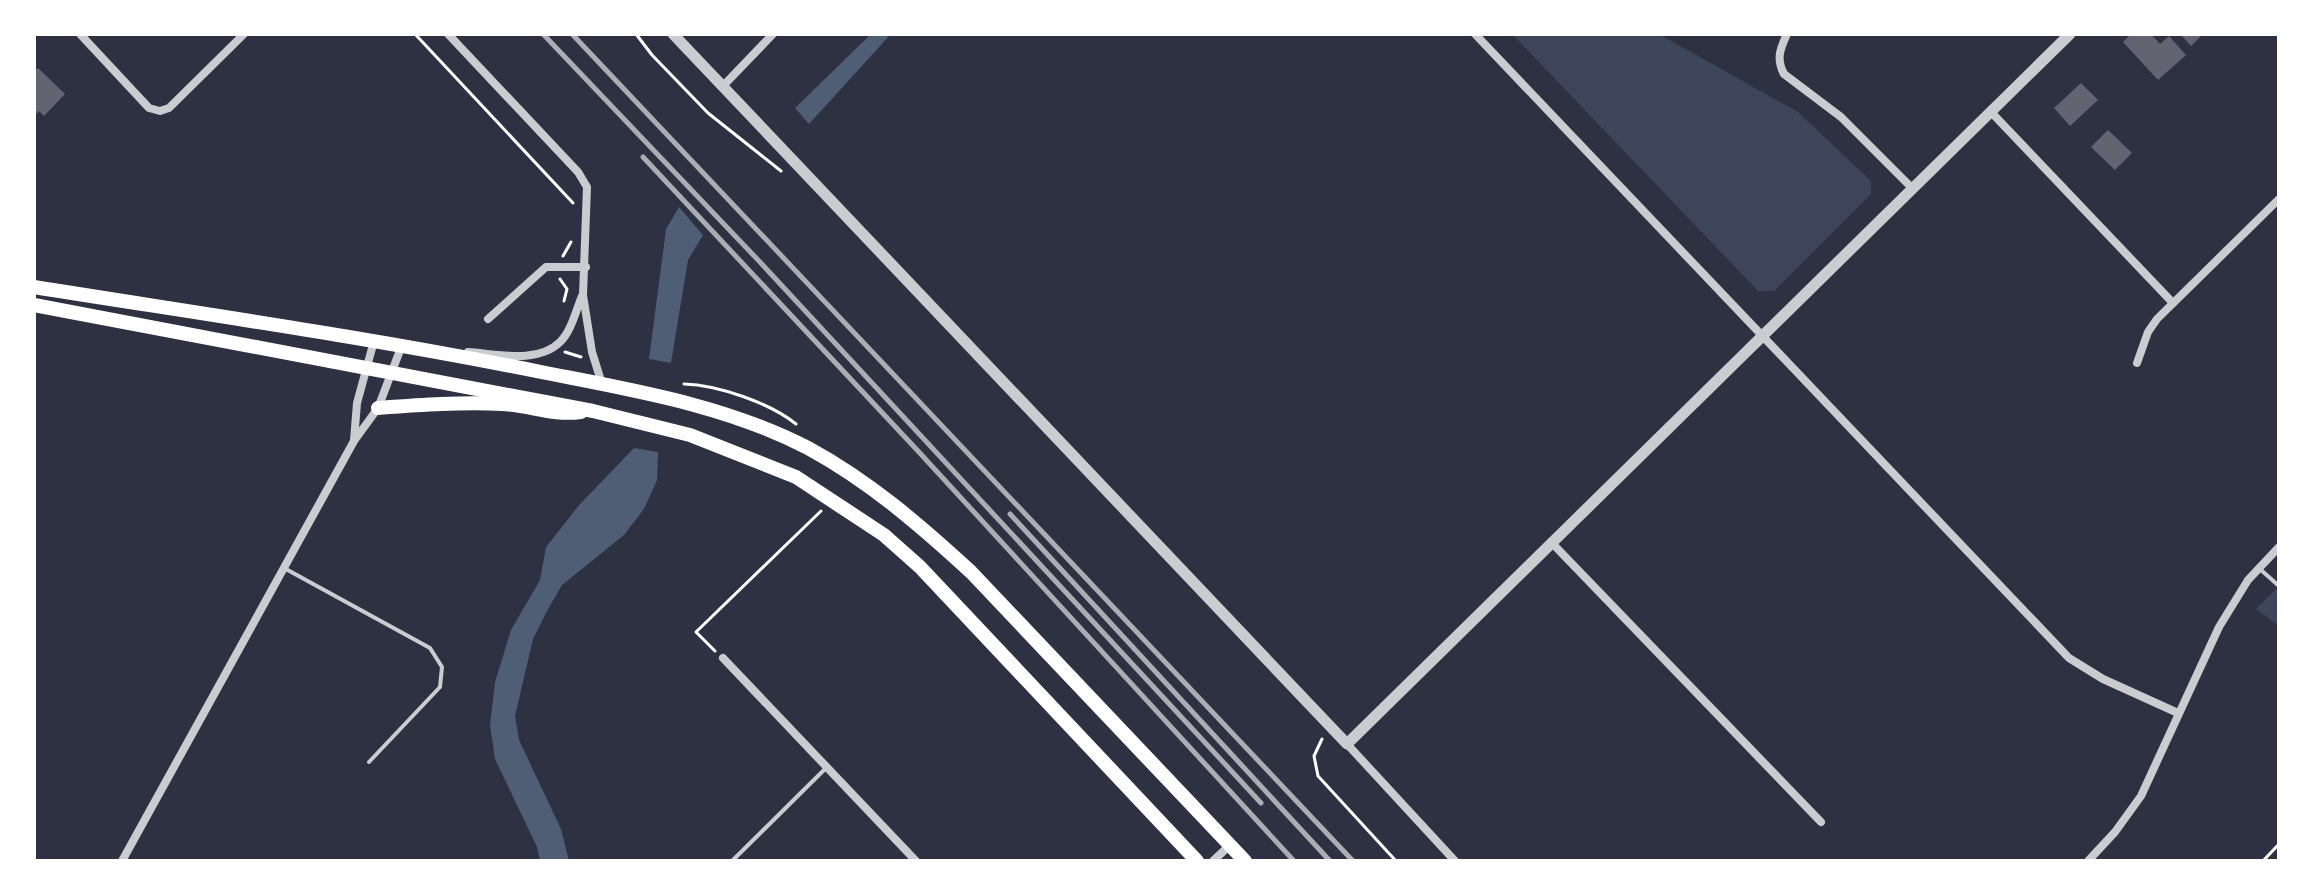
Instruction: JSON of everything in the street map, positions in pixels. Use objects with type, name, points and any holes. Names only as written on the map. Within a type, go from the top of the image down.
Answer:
[{"type":"highway","points":[[34,287],[423,348],[695,403],[807,448],[870,487],[924,528],[971,572],[1245,861]]},
{"type":"highway","points":[[34,305],[647,422],[703,439],[796,477],[884,535],[920,567],[1197,861]]},
{"type":"highway","points":[[378,408],[442,403],[506,404],[560,415],[593,411]]},
{"type":"street","points":[[80,34],[149,108],[160,111],[169,108],[244,34]]},
{"type":"street","points":[[448,34],[578,172],[587,187],[583,295],[602,384]]},
{"type":"street","points":[[673,34],[1455,861]]},
{"type":"street","points":[[723,86],[773,34]]},
{"type":"street","points":[[1475,34],[2069,658],[2103,679],[2178,713]]},
{"type":"street","points":[[1787,34],[1780,50],[1779,64],[1784,74],[1841,117],[1911,187]]},
{"type":"street","points":[[1347,744],[2070,34]]},
{"type":"street","points":[[1991,112],[2173,303]]},
{"type":"street","points":[[2137,363],[2148,332],[2173,303],[2279,199]]},
{"type":"street","points":[[488,319],[546,267],[586,267]]},
{"type":"street","points":[[423,348],[525,356],[539,353],[563,340],[583,295]]},
{"type":"street","points":[[354,441],[357,403],[374,341]]},
{"type":"street","points":[[122,861],[354,441],[378,408],[402,345]]},
{"type":"street","points":[[1551,542],[1821,822]]},
{"type":"street","points":[[2088,861],[2115,832],[2141,796],[2219,627],[2234,600],[2279,547]]},
{"type":"street","points":[[723,658],[916,861]]},
{"type":"street","points":[[1213,861],[1230,845]]},
{"type":"lane","points":[[284,568],[430,648],[442,667],[440,687],[369,762]]},
{"type":"lane","points":[[2259,568],[2279,586]]},
{"type":"lane","points":[[732,861],[828,767]]},
{"type":"path","points":[[415,34],[573,201],[572,215]]},
{"type":"path","points":[[636,34],[708,113],[767,158],[790,181]]},
{"type":"path","points":[[562,313],[567,289],[560,281],[563,255],[570,245],[571,230]]},
{"type":"path","points":[[557,345],[567,354],[594,356]]},
{"type":"path","points":[[678,384],[696,384],[744,398],[779,412],[806,431]]},
{"type":"path","points":[[723,658],[696,632],[821,511]]},
{"type":"path","points":[[1322,739],[1314,756],[1318,776],[1396,861]]},
{"type":"path","points":[[2263,861],[2279,844]]},
{"type":"shaded area","points":[[871,34],[891,34],[809,124],[795,108]]},
{"type":"shaded area","points":[[1512,34],[1659,34],[1798,112],[1871,181],[1871,194],[1774,291],[1758,291]]},
{"type":"shaded area","points":[[679,207],[703,235],[688,260],[671,363],[649,359],[666,229]]},
{"type":"shaded area","points":[[634,448],[658,452],[657,480],[644,509],[624,535],[562,585],[533,639],[515,716],[519,740],[561,829],[569,861],[540,861],[537,847],[495,759],[490,725],[495,682],[511,630],[540,580],[546,547],[580,504]]},
{"type":"shaded area","points":[[2279,586],[2279,626],[2256,609]]},
{"type":"building","points":[[2131,34],[2151,34],[2160,44],[2169,36],[2186,55],[2158,80],[2123,42]]},
{"type":"building","points":[[2180,34],[2203,34],[2191,46]]},
{"type":"building","points":[[38,68],[65,94],[44,116],[39,111],[34,116],[34,72]]},
{"type":"building","points":[[2081,83],[2098,100],[2070,126],[2054,108]]},
{"type":"building","points":[[2108,130],[2132,153],[2115,170],[2091,147]]},
{"type":"railway","points":[[543,34],[759,261],[1261,803]]},
{"type":"railway","points":[[572,34],[1353,861]]},
{"type":"railway","points":[[643,157],[1294,861]]},
{"type":"railway","points":[[1010,514],[1330,861]]}]
